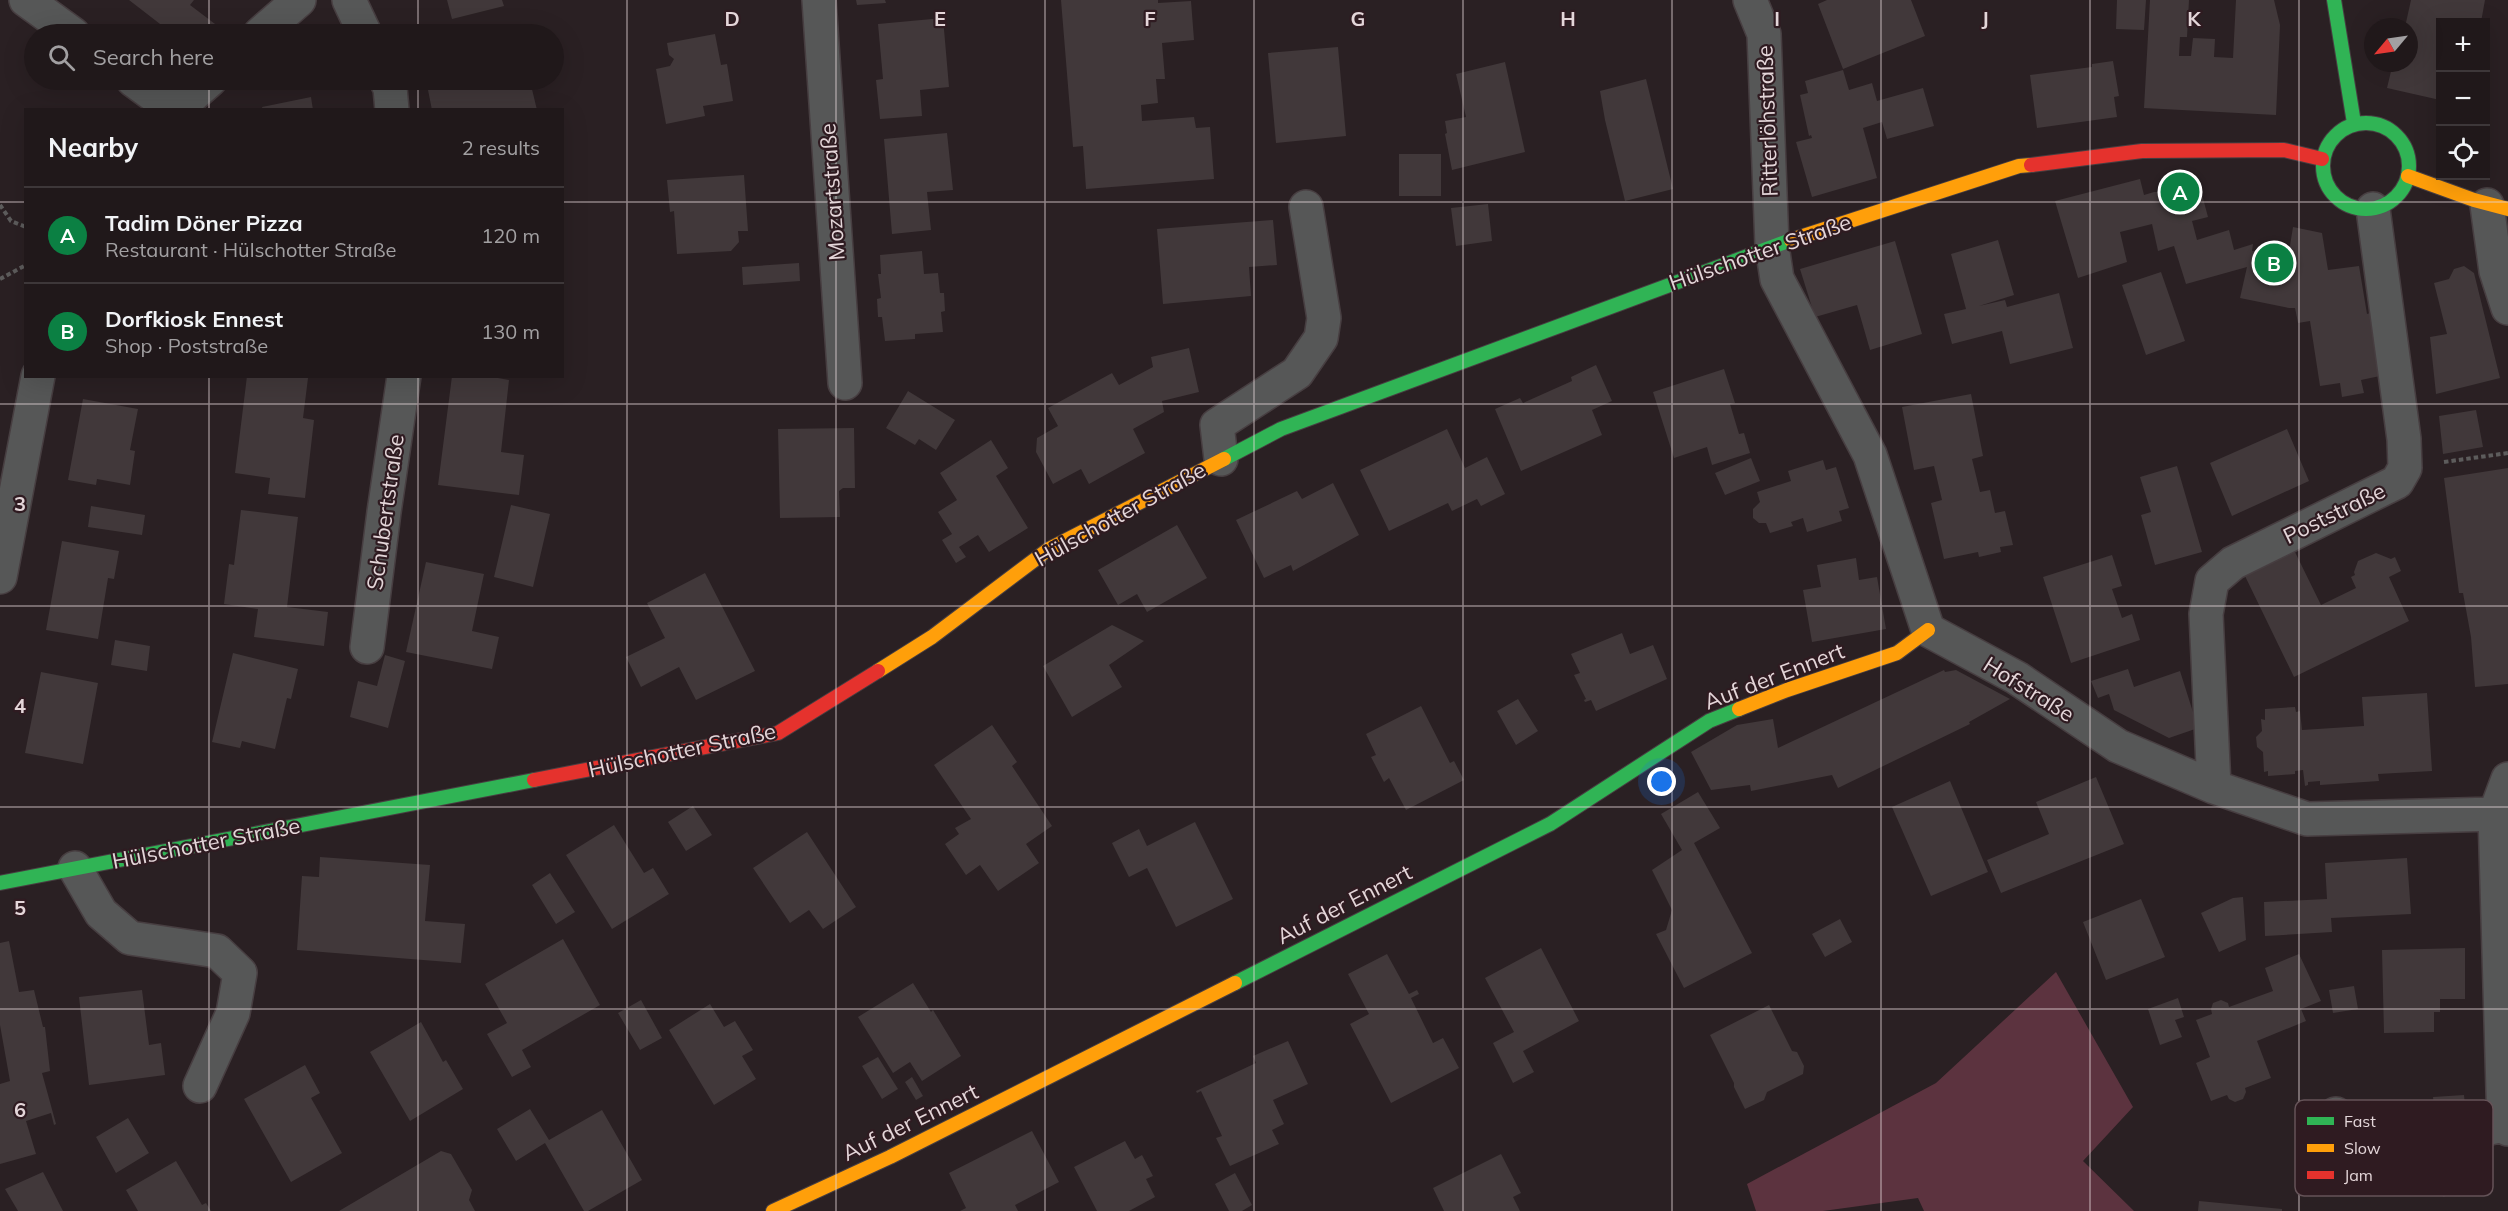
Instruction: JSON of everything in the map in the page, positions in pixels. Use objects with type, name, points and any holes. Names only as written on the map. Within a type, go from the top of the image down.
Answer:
[{"type":"street","points":[[26,0],[58,24]]},
{"type":"street","points":[[271,24],[299,0]]},
{"type":"street","points":[[349,0],[360,24]]},
{"type":"street","name":"Mozartstraße","points":[[819,0],[845,383]]},
{"type":"street","name":"Ritterlöhstraße","points":[[1749,0],[1764,34],[1772,246]]},
{"type":"street","points":[[2334,0],[2354,123]]},
{"type":"street","points":[[148,90],[172,108]]},
{"type":"street","points":[[177,108],[198,90]]},
{"type":"street","points":[[390,90],[392,108]]},
{"type":"street","points":[[2372,122],[2389,129],[2402,141],[2409,158],[2408,176],[2401,191],[2389,202],[2373,209],[2346,205],[2327,186],[2323,173],[2322,159],[2328,143],[2339,130],[2354,123],[2372,122]]},
{"type":"street","name":"Hülschotter Straße","points":[[0,883],[778,733],[932,637],[1049,549],[1281,429],[1772,246],[2019,166],[2142,151],[2284,150],[2322,159]]},
{"type":"street","points":[[2408,176],[2497,207],[2496,271],[2508,308]]},
{"type":"street","name":"Hülschotter Straße","points":[[1221,459],[1217,425],[1297,373],[1321,338],[1324,318],[1306,207]]},
{"type":"street","name":"Poststraße","points":[[2214,787],[2206,614],[2212,581],[2233,563],[2397,482],[2405,468],[2404,439],[2373,209]]},
{"type":"street","points":[[1772,246],[1777,279],[1870,456],[1928,630]]},
{"type":"street","points":[[0,577],[38,378]]},
{"type":"street","name":"Schubertstraße","points":[[367,647],[404,378]]},
{"type":"street","name":"Hofstraße","points":[[1928,630],[2017,678],[2118,746],[2214,787],[2307,819],[2495,814]]},
{"type":"street","name":"Auf der Ennert","points":[[773,1211],[816,1202],[890,1157],[1550,824],[1709,721],[1787,690],[1897,653],[1928,630]]},
{"type":"street","points":[[2506,1127],[2495,814],[2508,779]]},
{"type":"street","name":"Hülschotter Straße","points":[[75,868],[101,913],[130,938],[217,951],[240,973],[233,1013],[200,1086]]},
{"type":"path","points":[[0,205],[11,221],[24,226]]},
{"type":"path","points":[[0,279],[24,266]]},
{"type":"path","points":[[2405,468],[2508,453]]},
{"type":"shaded area","points":[[2056,972],[2133,1107],[2083,1161],[2134,1211],[1924,1211],[1918,1198],[1823,1211],[1756,1211],[1747,1184],[1936,1083]]},
{"type":"building","points":[[129,0],[194,0],[190,5],[215,24],[160,24]]},
{"type":"building","points":[[447,0],[502,0],[504,6],[452,19]]},
{"type":"building","points":[[856,0],[885,0],[886,3],[857,5]]},
{"type":"building","points":[[1061,0],[1158,0],[1158,3],[1191,1],[1194,40],[1162,43],[1165,79],[1156,79],[1158,103],[1141,105],[1142,121],[1194,117],[1196,128],[1210,127],[1214,179],[1086,189],[1083,146],[1073,147]]},
{"type":"building","points":[[1827,0],[1911,0],[1925,36],[1843,69],[1818,4]]},
{"type":"building","points":[[2117,0],[2146,0],[2144,30],[2116,29]]},
{"type":"building","points":[[2150,0],[2189,0],[2187,37],[2180,37],[2179,56],[2191,56],[2193,38],[2215,39],[2214,57],[2233,58],[2236,0],[2274,0],[2280,25],[2276,115],[2144,108]]},
{"type":"building","points":[[2411,0],[2485,0],[2482,18],[2436,18],[2436,99],[2387,88],[2391,72],[2418,72],[2418,18],[2407,18]]},
{"type":"building","points":[[943,18],[949,87],[920,90],[922,116],[880,119],[876,80],[883,79],[878,24]]},
{"type":"building","points":[[715,34],[721,65],[727,64],[733,101],[703,106],[705,116],[666,124],[656,69],[670,66],[674,59],[669,55],[667,43]]},
{"type":"building","points":[[1338,47],[1346,136],[1276,143],[1268,53]]},
{"type":"building","points":[[2113,61],[2119,96],[2114,97],[2117,117],[2037,128],[2030,75],[2092,67],[2092,64]]},
{"type":"building","points":[[1505,62],[1525,152],[1452,170],[1445,134],[1447,133],[1445,121],[1466,117],[1456,74]]},
{"type":"building","points":[[1843,70],[1849,90],[1872,83],[1877,101],[1923,88],[1934,126],[1887,139],[1882,122],[1863,128],[1877,178],[1812,197],[1796,142],[1812,138],[1811,135],[1809,136],[1800,95],[1808,93],[1805,81]]},
{"type":"building","points":[[1646,79],[1673,189],[1625,201],[1600,91]]},
{"type":"building","points":[[428,90],[532,90],[537,108],[432,108]]},
{"type":"building","points":[[311,97],[313,108],[262,108]]},
{"type":"building","points":[[947,133],[953,190],[927,192],[931,230],[892,234],[884,139]]},
{"type":"building","points":[[1399,154],[1441,154],[1441,196],[1399,196]]},
{"type":"building","points":[[744,175],[748,231],[738,231],[739,242],[731,251],[677,254],[674,211],[670,212],[667,180]]},
{"type":"building","points":[[2140,179],[2144,195],[2154,192],[2201,191],[2208,217],[2192,221],[2197,240],[2229,230],[2234,250],[2253,244],[2252,251],[2288,258],[2293,227],[2322,233],[2328,270],[2359,266],[2367,314],[2370,313],[2380,376],[2361,380],[2364,393],[2342,397],[2340,383],[2320,386],[2310,321],[2298,323],[2295,308],[2240,298],[2247,267],[2186,284],[2174,246],[2158,251],[2152,224],[2120,232],[2127,262],[2078,278],[2055,201]]},
{"type":"building","points":[[1488,204],[1492,241],[1456,246],[1451,208]]},
{"type":"building","points":[[1273,220],[1277,265],[1249,267],[1251,296],[1163,304],[1157,229]]},
{"type":"building","points":[[1998,240],[2014,295],[1979,306],[2005,300],[2007,307],[2059,293],[2073,348],[2010,364],[2002,331],[1952,344],[1944,314],[1966,309],[1951,254]]},
{"type":"building","points":[[1895,241],[1922,334],[1870,350],[1857,305],[1815,317],[1800,269]]},
{"type":"building","points":[[922,251],[924,274],[938,273],[940,293],[944,293],[945,311],[941,312],[943,332],[915,334],[915,339],[885,341],[882,317],[878,317],[877,299],[881,298],[878,274],[881,274],[880,255]]},
{"type":"building","points":[[799,263],[800,281],[743,285],[742,267]]},
{"type":"building","points":[[2464,266],[2474,273],[2500,378],[2436,394],[2430,337],[2447,334],[2434,283],[2449,279],[2454,269]]},
{"type":"building","points":[[2161,272],[2185,341],[2146,355],[2122,285]]},
{"type":"building","points":[[1189,348],[1199,392],[1162,401],[1164,412],[1133,429],[1145,453],[1089,484],[1081,469],[1053,484],[1036,452],[1037,438],[1058,426],[1048,408],[1112,373],[1119,385],[1153,367],[1151,357]]},
{"type":"building","points":[[1596,365],[1612,401],[1592,410],[1602,435],[1521,471],[1495,409],[1520,398],[1523,403],[1572,381],[1571,377]]},
{"type":"building","points":[[1724,369],[1735,403],[1730,404],[1739,434],[1744,433],[1750,453],[1712,465],[1707,447],[1674,458],[1653,392]]},
{"type":"building","points":[[247,378],[308,378],[303,418],[314,420],[305,498],[268,494],[270,478],[235,473]]},
{"type":"building","points":[[452,378],[509,380],[501,452],[524,455],[519,495],[438,485]]},
{"type":"building","points":[[908,391],[955,420],[936,450],[919,439],[915,445],[886,428]]},
{"type":"building","points":[[1971,394],[1983,456],[1972,459],[1980,492],[1990,490],[1995,513],[2005,511],[2013,545],[2000,547],[2001,552],[1979,557],[1978,552],[1944,559],[1931,503],[1942,500],[1934,466],[1914,470],[1902,407]]},
{"type":"building","points":[[83,399],[138,409],[130,450],[135,451],[130,485],[97,479],[96,485],[68,480]]},
{"type":"building","points":[[2476,410],[2483,447],[2443,454],[2439,416]]},
{"type":"building","points":[[854,428],[855,488],[843,488],[839,491],[840,517],[780,518],[778,429]]},
{"type":"building","points":[[1447,429],[1465,468],[1487,457],[1505,494],[1481,506],[1477,499],[1452,511],[1448,503],[1389,531],[1360,470]]},
{"type":"building","points":[[2287,429],[2309,481],[2232,516],[2210,463]]},
{"type":"building","points":[[991,440],[1008,468],[996,476],[1028,528],[989,552],[978,535],[959,547],[966,557],[956,563],[942,540],[952,534],[938,512],[957,500],[940,473]]},
{"type":"building","points":[[1751,458],[1760,481],[1725,495],[1715,473]]},
{"type":"building","points":[[1823,460],[1826,470],[1836,467],[1849,508],[1839,511],[1842,521],[1807,532],[1803,518],[1791,522],[1793,526],[1770,533],[1766,523],[1759,523],[1753,518],[1753,509],[1760,502],[1757,492],[1791,481],[1788,471]]},
{"type":"building","points":[[2177,466],[2202,552],[2155,565],[2141,515],[2151,512],[2140,477]]},
{"type":"building","points":[[2508,468],[2508,684],[2475,687],[2471,637],[2463,593],[2459,593],[2444,478]]},
{"type":"building","points":[[1333,483],[1359,535],[1293,571],[1291,565],[1264,578],[1236,520],[1297,491],[1302,499]]},
{"type":"building","points":[[511,505],[550,514],[533,587],[494,577]]},
{"type":"building","points":[[91,506],[145,515],[142,535],[88,527]]},
{"type":"building","points":[[241,510],[298,517],[287,607],[328,612],[324,646],[254,637],[258,609],[224,604],[229,564],[234,565]]},
{"type":"building","points":[[1177,525],[1207,578],[1147,612],[1137,594],[1118,605],[1098,570]]},
{"type":"building","points":[[62,541],[119,551],[114,579],[108,578],[98,639],[46,630]]},
{"type":"building","points":[[2295,552],[2321,605],[2356,588],[2351,577],[2355,575],[2358,561],[2376,553],[2391,559],[2395,557],[2401,571],[2389,577],[2409,621],[2294,677],[2245,576]]},
{"type":"building","points":[[2112,555],[2122,586],[2112,589],[2122,618],[2132,614],[2140,640],[2071,663],[2043,577]]},
{"type":"building","points":[[1856,558],[1859,580],[1877,577],[1886,629],[1812,642],[1803,590],[1821,587],[1817,565]]},
{"type":"building","points":[[426,562],[484,574],[472,631],[499,637],[492,669],[406,652]]},
{"type":"building","points":[[705,573],[755,671],[696,700],[679,667],[641,687],[626,657],[665,638],[647,603]]},
{"type":"building","points":[[1112,625],[1144,641],[1109,665],[1122,687],[1072,717],[1043,666]]},
{"type":"building","points":[[1622,633],[1630,654],[1653,645],[1667,679],[1596,711],[1591,700],[1585,702],[1584,700],[1586,699],[1574,675],[1580,673],[1571,654]]},
{"type":"building","points":[[115,640],[150,646],[147,671],[111,665]]},
{"type":"building","points":[[233,653],[298,669],[291,699],[287,698],[275,749],[242,741],[240,748],[212,742]]},
{"type":"building","points":[[385,655],[405,661],[388,728],[350,717],[358,681],[377,686]]},
{"type":"building","points":[[2128,669],[2134,687],[2180,671],[2198,728],[2169,738],[2114,710],[2109,694],[2098,698],[2091,681]]},
{"type":"building","points":[[1944,670],[1945,672],[1956,670],[2010,699],[1969,722],[1970,724],[1838,788],[1832,775],[1751,791],[1750,785],[1711,790],[1691,752],[1737,725],[1773,719],[1778,748]]},
{"type":"building","points":[[41,672],[98,683],[83,764],[25,753]]},
{"type":"building","points":[[2427,693],[2432,771],[2378,774],[2379,781],[2320,785],[2320,781],[2308,782],[2305,786],[2303,770],[2295,771],[2295,774],[2268,776],[2268,771],[2264,772],[2263,752],[2257,747],[2256,737],[2262,731],[2261,719],[2265,720],[2265,709],[2295,707],[2296,712],[2300,711],[2302,730],[2364,726],[2362,697]]},
{"type":"building","points":[[1518,699],[1538,731],[1516,745],[1497,711]]},
{"type":"building","points":[[1421,706],[1450,763],[1454,761],[1464,780],[1406,810],[1389,778],[1384,782],[1371,757],[1376,755],[1366,734]]},
{"type":"building","points":[[992,725],[1017,762],[1012,766],[1052,826],[1026,844],[1039,863],[998,891],[980,865],[966,875],[945,844],[959,834],[955,828],[971,819],[934,765]]},
{"type":"building","points":[[2096,777],[2124,844],[2001,893],[1987,860],[2049,834],[2036,802]]},
{"type":"building","points":[[1950,781],[1988,872],[1931,896],[1892,807]]},
{"type":"building","points":[[1698,792],[1720,828],[1694,843],[1752,953],[1684,988],[1656,934],[1666,930],[1672,910],[1652,870],[1682,850],[1661,814]]},
{"type":"building","points":[[693,806],[712,835],[686,851],[668,822]]},
{"type":"building","points":[[1195,822],[1233,899],[1176,927],[1147,868],[1129,877],[1112,843],[1139,829],[1147,846]]},
{"type":"building","points":[[614,825],[644,873],[653,868],[669,894],[612,929],[566,855]]},
{"type":"building","points":[[807,832],[856,907],[823,929],[809,910],[790,923],[753,868]]},
{"type":"building","points":[[320,857],[430,865],[425,921],[465,924],[461,963],[297,950],[302,876],[319,877]]},
{"type":"building","points":[[2407,858],[2411,914],[2331,918],[2332,932],[2265,936],[2264,902],[2327,899],[2325,863]]},
{"type":"building","points":[[550,873],[575,912],[556,924],[532,885]]},
{"type":"building","points":[[2243,897],[2246,940],[2219,952],[2201,913],[2233,898]]},
{"type":"building","points":[[2141,899],[2165,957],[2106,980],[2083,922]]},
{"type":"building","points":[[1840,919],[1852,942],[1825,957],[1812,934]]},
{"type":"building","points":[[563,939],[600,1005],[522,1050],[531,1067],[512,1077],[487,1034],[507,1023],[485,984]]},
{"type":"building","points":[[9,941],[19,992],[34,990],[43,1027],[45,1027],[50,1071],[42,1073],[56,1124],[54,1125],[51,1113],[26,1121],[36,1154],[0,1164],[0,1084],[10,1081],[0,1025],[0,943]]},
{"type":"building","points":[[1541,948],[1579,1021],[1523,1051],[1534,1072],[1513,1083],[1493,1043],[1514,1032],[1485,978]]},
{"type":"building","points":[[2465,948],[2465,999],[2440,999],[2440,1012],[2434,1012],[2434,1032],[2384,1033],[2382,950]]},
{"type":"building","points":[[1387,954],[1409,994],[1417,990],[1419,994],[1411,998],[1433,1043],[1443,1038],[1459,1068],[1391,1103],[1350,1024],[1369,1014],[1348,974]]},
{"type":"building","points":[[2299,954],[2321,1001],[2301,1009],[2306,1021],[2257,1041],[2271,1078],[2245,1088],[2243,1099],[2235,1102],[2227,1095],[2211,1101],[2196,1063],[2210,1057],[2196,1020],[2212,1014],[2213,1003],[2221,1000],[2228,1003],[2229,1007],[2273,991],[2265,968]]},
{"type":"building","points":[[913,983],[931,1012],[933,1010],[961,1056],[922,1081],[910,1062],[893,1073],[858,1017]]},
{"type":"building","points":[[2354,986],[2358,1009],[2333,1013],[2329,990]]},
{"type":"building","points":[[142,990],[149,1045],[161,1043],[165,1075],[89,1085],[79,997]]},
{"type":"building","points":[[2178,998],[2184,1017],[2175,1020],[2182,1037],[2160,1045],[2148,1009]]},
{"type":"building","points":[[641,1000],[662,1038],[640,1050],[618,1013]]},
{"type":"building","points":[[710,1004],[724,1027],[735,1021],[753,1050],[742,1056],[756,1079],[714,1105],[669,1030]]},
{"type":"building","points":[[1769,1005],[1792,1051],[1797,1052],[1804,1066],[1803,1074],[1767,1092],[1764,1100],[1745,1109],[1710,1035]]},
{"type":"building","points":[[421,1022],[443,1062],[446,1060],[463,1089],[410,1121],[370,1052]]},
{"type":"building","points":[[1288,1041],[1308,1084],[1273,1100],[1284,1124],[1272,1130],[1279,1144],[1230,1166],[1216,1138],[1222,1136],[1201,1091],[1197,1093],[1196,1091],[1256,1063],[1253,1056]]},
{"type":"building","points":[[878,1057],[898,1089],[882,1099],[862,1066]]},
{"type":"building","points":[[305,1065],[320,1093],[311,1098],[342,1153],[291,1182],[244,1099]]},
{"type":"building","points":[[912,1077],[923,1096],[916,1100],[905,1082]]},
{"type":"building","points":[[2464,1095],[2464,1100],[2433,1100],[2433,1097]]},
{"type":"building","points":[[530,1109],[549,1140],[602,1110],[642,1180],[588,1211],[584,1211],[545,1143],[516,1161],[497,1129]]},
{"type":"building","points":[[128,1118],[149,1153],[116,1173],[96,1137]]},
{"type":"building","points":[[1032,1131],[1059,1182],[1015,1205],[1018,1211],[960,1211],[966,1208],[949,1173]]},
{"type":"building","points":[[1125,1141],[1135,1159],[1142,1155],[1153,1176],[1146,1179],[1155,1197],[1129,1211],[1097,1211],[1074,1167]]},
{"type":"building","points":[[441,1151],[451,1154],[472,1190],[469,1200],[475,1211],[339,1211]]},
{"type":"building","points":[[1501,1154],[1521,1193],[1513,1197],[1520,1211],[1444,1211],[1433,1188]]},
{"type":"building","points":[[176,1161],[202,1205],[206,1203],[211,1211],[138,1211],[126,1190]]},
{"type":"building","points":[[43,1172],[63,1211],[18,1211],[5,1189]]},
{"type":"building","points":[[1235,1173],[1252,1205],[1242,1211],[1229,1211],[1215,1184]]},
{"type":"building","points":[[2199,1201],[2282,1209],[2282,1211],[2198,1211]]},
{"type":"traffic: fast","points":[[2334,0],[2354,123]]},
{"type":"traffic: fast","points":[[2366,123],[2383,126],[2397,135],[2406,149],[2409,166],[2406,183],[2397,197],[2383,206],[2366,209],[2349,206],[2335,197],[2326,183],[2323,166],[2326,149],[2335,135],[2349,126],[2366,123]]},
{"type":"traffic: fast","points":[[1224,459],[1281,429],[1791,240]]},
{"type":"traffic: fast","points":[[1235,983],[1550,824],[1709,721],[1739,709]]},
{"type":"traffic: fast","points":[[0,883],[534,780]]},
{"type":"traffic: slow","points":[[1791,240],[2019,166],[2031,165]]},
{"type":"traffic: slow","points":[[2408,176],[2474,200],[2508,209]]},
{"type":"traffic: slow","points":[[878,671],[932,637],[1049,549],[1224,459]]},
{"type":"traffic: slow","points":[[1739,709],[1787,690],[1897,653],[1928,630]]},
{"type":"traffic: slow","points":[[773,1211],[890,1157],[1235,983]]},
{"type":"traffic: jam","points":[[2031,165],[2142,151],[2284,150],[2322,159]]},
{"type":"traffic: jam","points":[[534,780],[778,733],[878,671]]},
{"type":"place","name":"Tadim Döner Pizza","points":[[2180,192]]},
{"type":"place","name":"Dorfkiosk Ennest","points":[[2274,263]]}]
